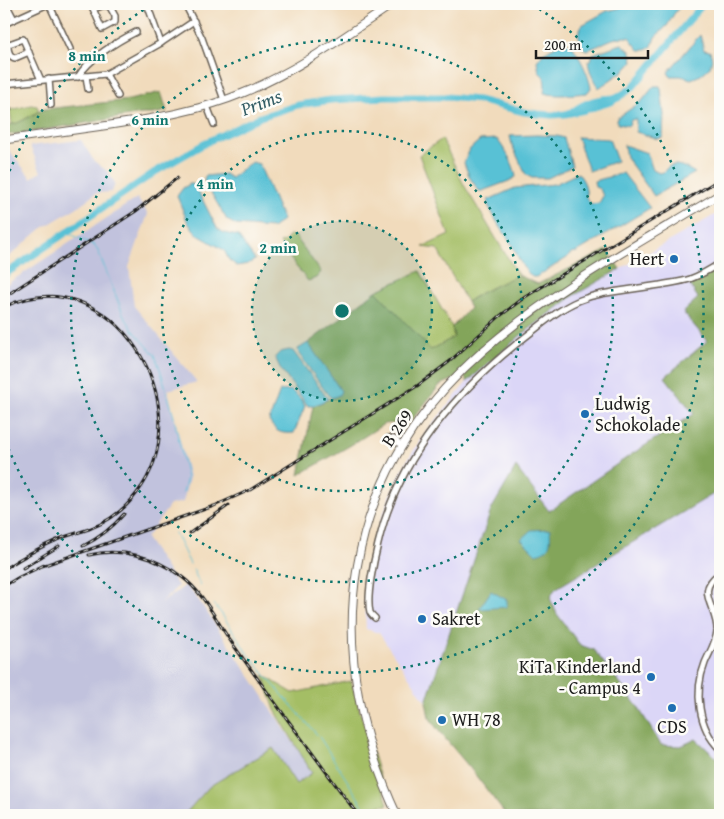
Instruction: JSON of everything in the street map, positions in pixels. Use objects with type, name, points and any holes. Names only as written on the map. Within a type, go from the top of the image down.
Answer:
[{"type":"main road","points":[[4,140],[172,115],[207,106],[255,88],[290,71],[394,4]]},
{"type":"main road","name":"B 269","points":[[397,815],[375,759],[364,717],[354,663],[352,619],[354,584],[363,535],[373,504],[393,462],[434,401],[483,351],[578,280],[720,194]]},
{"type":"street","points":[[6,4],[14,19]]},
{"type":"street","points":[[4,24],[49,4],[70,49]]},
{"type":"street","points":[[147,4],[161,42]]},
{"type":"street","points":[[185,4],[202,38],[224,100]]},
{"type":"street","points":[[105,5],[110,7],[115,16],[114,22],[102,29],[92,7],[105,5]]},
{"type":"street","points":[[4,84],[106,74],[194,21]]},
{"type":"street","points":[[78,77],[94,59],[136,32]]},
{"type":"street","points":[[29,52],[41,80]]},
{"type":"street","points":[[106,74],[118,96]]},
{"type":"street","points":[[86,76],[88,89]]},
{"type":"street","points":[[49,80],[51,105]]},
{"type":"street","points":[[4,100],[8,109]]},
{"type":"street","points":[[207,106],[214,124]]},
{"type":"street","points":[[375,618],[370,607],[372,576],[382,528],[389,509],[402,479],[418,451],[450,407],[466,390],[500,357],[554,315],[577,301],[603,294],[680,281],[700,274],[720,263]]},
{"type":"street","points":[[389,438],[394,439],[402,446]]},
{"type":"street","points":[[720,573],[710,582],[707,590],[708,600],[716,617],[717,630],[714,643],[701,675],[699,693],[703,720],[710,737],[720,749]]},
{"type":"shaded area","points":[[81,140],[94,161],[107,171],[115,183],[112,192],[96,193],[76,208],[41,229],[4,261],[4,151],[9,150],[31,178],[41,172],[30,146]]},
{"type":"shaded area","points":[[137,198],[148,214],[129,267],[134,306],[197,382],[168,390],[189,478],[183,502],[170,505],[146,538],[178,586],[160,604],[186,585],[200,602],[313,773],[296,784],[210,786],[184,815],[4,815],[4,286]]},
{"type":"shaded area","points":[[720,212],[720,268],[688,282],[698,298],[707,341],[694,414],[549,511],[516,467],[491,510],[426,702],[379,633],[366,629],[365,606],[371,559],[381,520],[408,459],[426,432],[467,382],[520,336],[573,296]]},
{"type":"shaded area","points":[[720,490],[720,761],[696,740],[682,746],[661,745],[638,707],[594,650],[580,645],[557,614],[550,598],[555,589]]},
{"type":"green space","points":[[161,92],[167,111],[4,135],[4,125],[15,124],[45,109],[129,100]]},
{"type":"green space","points":[[31,105],[37,106],[39,111],[12,125],[10,110]]},
{"type":"green space","points":[[442,139],[464,185],[518,275],[482,292],[467,302],[437,249],[423,247],[449,235],[419,155]]},
{"type":"green space","points":[[289,235],[295,236],[321,272],[316,278],[308,281],[280,243],[287,240]]},
{"type":"green space","points":[[607,250],[620,269],[573,296],[520,336],[467,382],[464,375],[440,385],[410,422],[384,424],[299,475],[313,406],[339,395],[341,391],[308,343],[376,291],[431,350],[454,337],[452,327],[470,308],[467,302],[482,292],[518,275],[538,284]]},
{"type":"green space","points":[[720,268],[720,490],[555,589],[550,598],[557,614],[580,645],[594,650],[638,707],[661,745],[681,746],[696,739],[720,761],[720,815],[506,815],[438,730],[429,717],[426,702],[491,510],[516,467],[549,511],[694,414],[665,377],[707,341],[683,312],[698,298],[688,282]]},
{"type":"green space","points":[[420,271],[452,327],[454,337],[431,350],[376,291]]},
{"type":"green space","points":[[263,675],[293,693],[351,681],[388,805],[361,807],[367,815],[262,815],[260,812],[253,815],[184,815],[210,786],[273,748],[296,784],[312,773],[275,710]]},
{"type":"water","points":[[619,4],[682,4],[667,26],[655,37],[652,46],[646,50],[639,50],[629,37],[613,39],[586,50],[582,47],[578,33],[582,25],[607,11],[620,8]]},
{"type":"water","points":[[700,35],[704,50],[710,51],[712,59],[710,67],[701,75],[691,79],[681,76],[670,76],[668,72]]},
{"type":"water","points":[[561,43],[571,44],[580,60],[588,76],[591,88],[587,93],[560,95],[544,93],[544,77],[539,72],[537,61],[543,53]]},
{"type":"water","points":[[622,44],[631,52],[633,61],[626,69],[599,88],[592,76],[588,62],[593,54]]},
{"type":"water","points":[[654,86],[660,86],[664,115],[663,137],[658,139],[636,132],[636,119],[631,120],[629,126],[618,124],[616,119],[642,101]]},
{"type":"water","points":[[537,135],[564,138],[572,166],[548,178],[532,178],[526,175],[512,145],[510,136]]},
{"type":"water","points":[[577,137],[609,139],[617,161],[589,171]]},
{"type":"water","points":[[497,139],[511,162],[516,177],[479,191],[470,178],[464,163],[470,149],[480,140]]},
{"type":"water","points":[[624,145],[647,153],[653,170],[659,173],[664,172],[670,166],[678,165],[695,173],[654,196],[626,157]]},
{"type":"water","points":[[252,162],[259,164],[283,220],[272,228],[236,225],[227,220],[204,181],[205,176],[225,174],[231,178]]},
{"type":"water","points":[[578,173],[585,184],[586,197],[591,204],[599,203],[603,196],[600,189],[595,187],[594,181],[623,173],[650,208],[577,252],[571,253],[567,258],[536,277],[532,277],[523,267],[511,243],[497,222],[488,205],[488,200],[515,188],[555,184]]},
{"type":"water","points":[[190,184],[196,187],[217,228],[224,233],[238,236],[255,260],[248,264],[237,266],[229,260],[224,250],[198,235],[188,223],[177,196],[183,188]]},
{"type":"water","points":[[308,343],[341,391],[339,395],[332,398],[328,395],[299,354],[298,349]]},
{"type":"water","points":[[293,351],[328,399],[313,406],[308,406],[281,370],[275,357],[280,352]]},
{"type":"water","points":[[291,390],[301,399],[305,406],[294,433],[282,433],[276,430],[269,421],[280,391]]},
{"type":"water","points":[[550,529],[549,545],[541,553],[536,554],[521,539],[531,530]]},
{"type":"water","points":[[491,591],[507,600],[507,607],[479,609]]},
{"type":"waterway","name":"Prims","points":[[4,275],[155,172],[211,140],[260,117],[298,105],[331,100],[384,97],[447,97],[478,100],[524,112],[552,115],[585,110],[611,102],[632,88],[703,4]]},
{"type":"waterway","name":"Prims","points":[[572,112],[594,101],[618,98]]},
{"type":"waterway","points":[[66,232],[94,245],[124,316],[134,331],[155,355],[173,413],[187,478],[183,493]]},
{"type":"waterway","points":[[175,533],[190,564]]},
{"type":"waterway","points":[[193,569],[200,585]]},
{"type":"waterway","points":[[213,604],[265,675],[320,738],[369,815]]},
{"type":"railway","points":[[4,297],[136,211],[177,178]]},
{"type":"railway","points":[[4,586],[42,566],[214,506],[250,490],[417,386],[449,362],[500,316],[525,297],[720,179]]},
{"type":"railway","points":[[4,307],[43,297],[80,302],[111,320],[136,348],[153,383],[160,420],[155,458],[137,493],[127,504],[103,523],[50,543],[4,569]]},
{"type":"railway","points":[[190,533],[229,505]]},
{"type":"railway","points":[[83,546],[105,532],[124,514]]},
{"type":"railway","points":[[23,568],[59,546]]},
{"type":"railway","points":[[89,555],[113,552],[150,559],[172,570],[190,584],[204,600],[247,665],[358,815]]},
{"type":"place","name":"Hert","points":[[674,259]]},
{"type":"place","name":"Ludwig Schokolade","points":[[585,414]]},
{"type":"place","name":"Sakret","points":[[422,619]]},
{"type":"place","name":"KiTa Kinderland - Campus 4","points":[[651,677]]},
{"type":"place","name":"CDS","points":[[672,708]]},
{"type":"place","name":"WH 78","points":[[442,720]]}]
